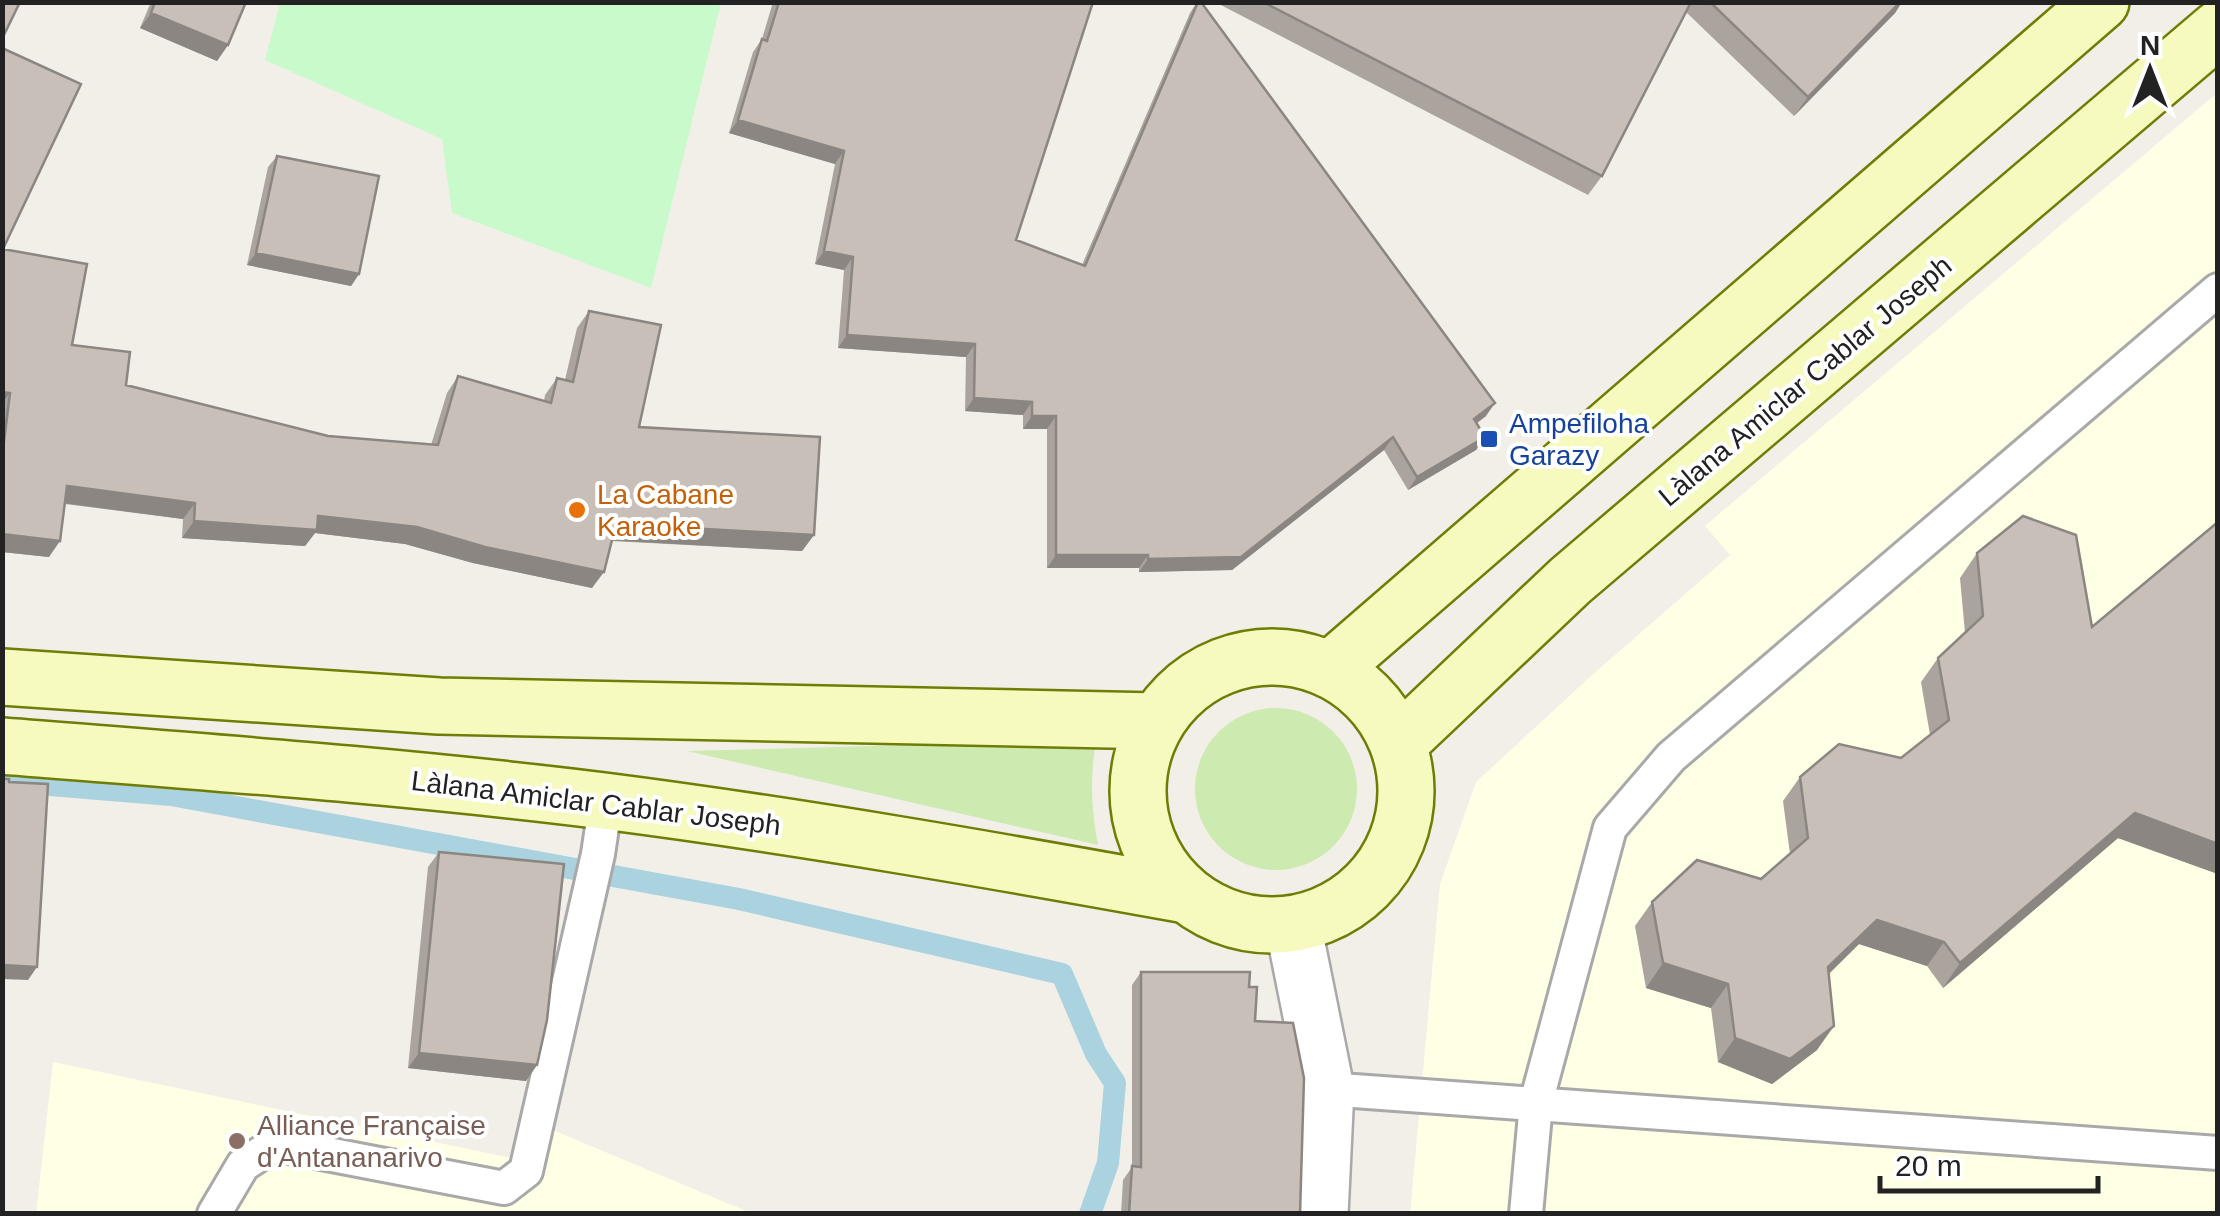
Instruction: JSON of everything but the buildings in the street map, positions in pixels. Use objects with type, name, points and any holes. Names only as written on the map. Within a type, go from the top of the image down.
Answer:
[{"type":"main road","points":[[1331,669],[2101,2]]},
{"type":"main road","name":"Làlana Amiclar Cablar Joseph","points":[[1400,742],[1570,581],[2218,29]]},
{"type":"main road","points":[[1283,657],[1331,669],[1372,699],[1400,742],[1409,802],[1390,859],[1349,904],[1293,925],[1256,925],[1218,916],[1186,895],[1159,866],[1143,831],[1136,794],[1141,757],[1157,721],[1190,685],[1234,662],[1283,657]]},
{"type":"main road","points":[[2,677],[438,706],[1157,721]]},
{"type":"main road","name":"Làlana Amiclar Cablar Joseph","points":[[2,746],[430,781],[606,801],[912,846],[1186,895]]},
{"type":"street","points":[[1293,925],[1326,1088],[1320,1214]]},
{"type":"lane","points":[[1526,1214],[1536,1103],[1610,828],[1671,757],[2218,290]]},
{"type":"lane","points":[[214,1214],[243,1166],[275,1144],[504,1188],[526,1172],[598,854],[606,801]]},
{"type":"lane","points":[[1326,1088],[2218,1153]]},
{"type":"shaded area","points":[[2217,93],[2217,1213],[1410,1214],[1440,884],[1476,782],[1730,555],[1705,526]]},
{"type":"shaded area","name":"Alliance Française d'Antananarivo","points":[[53,1062],[525,1161],[531,1121],[751,1213],[36,1214]]},
{"type":"green space","points":[[280,3],[721,3],[651,288],[452,213],[442,139],[265,60]]},
{"type":"green space","points":[[1276,708],[1307,714],[1334,731],[1351,758],[1357,789],[1351,820],[1334,847],[1307,864],[1276,870],[1245,864],[1218,847],[1201,820],[1195,789],[1201,758],[1218,731],[1245,714]]},
{"type":"green space","points":[[1096,740],[1092,792],[1098,845],[687,751]]},
{"type":"waterway","points":[[2,781],[171,795],[739,899],[1062,974],[1096,1054],[1115,1083],[1108,1163],[1090,1214]]},
{"type":"place","name":"Ampefiloha Garazy","points":[[1489,439]]},
{"type":"place","name":"La Cabane Karaoke","points":[[577,510]]},
{"type":"place","name":"Alliance Française d'Antananarivo","points":[[237,1141]]}]
